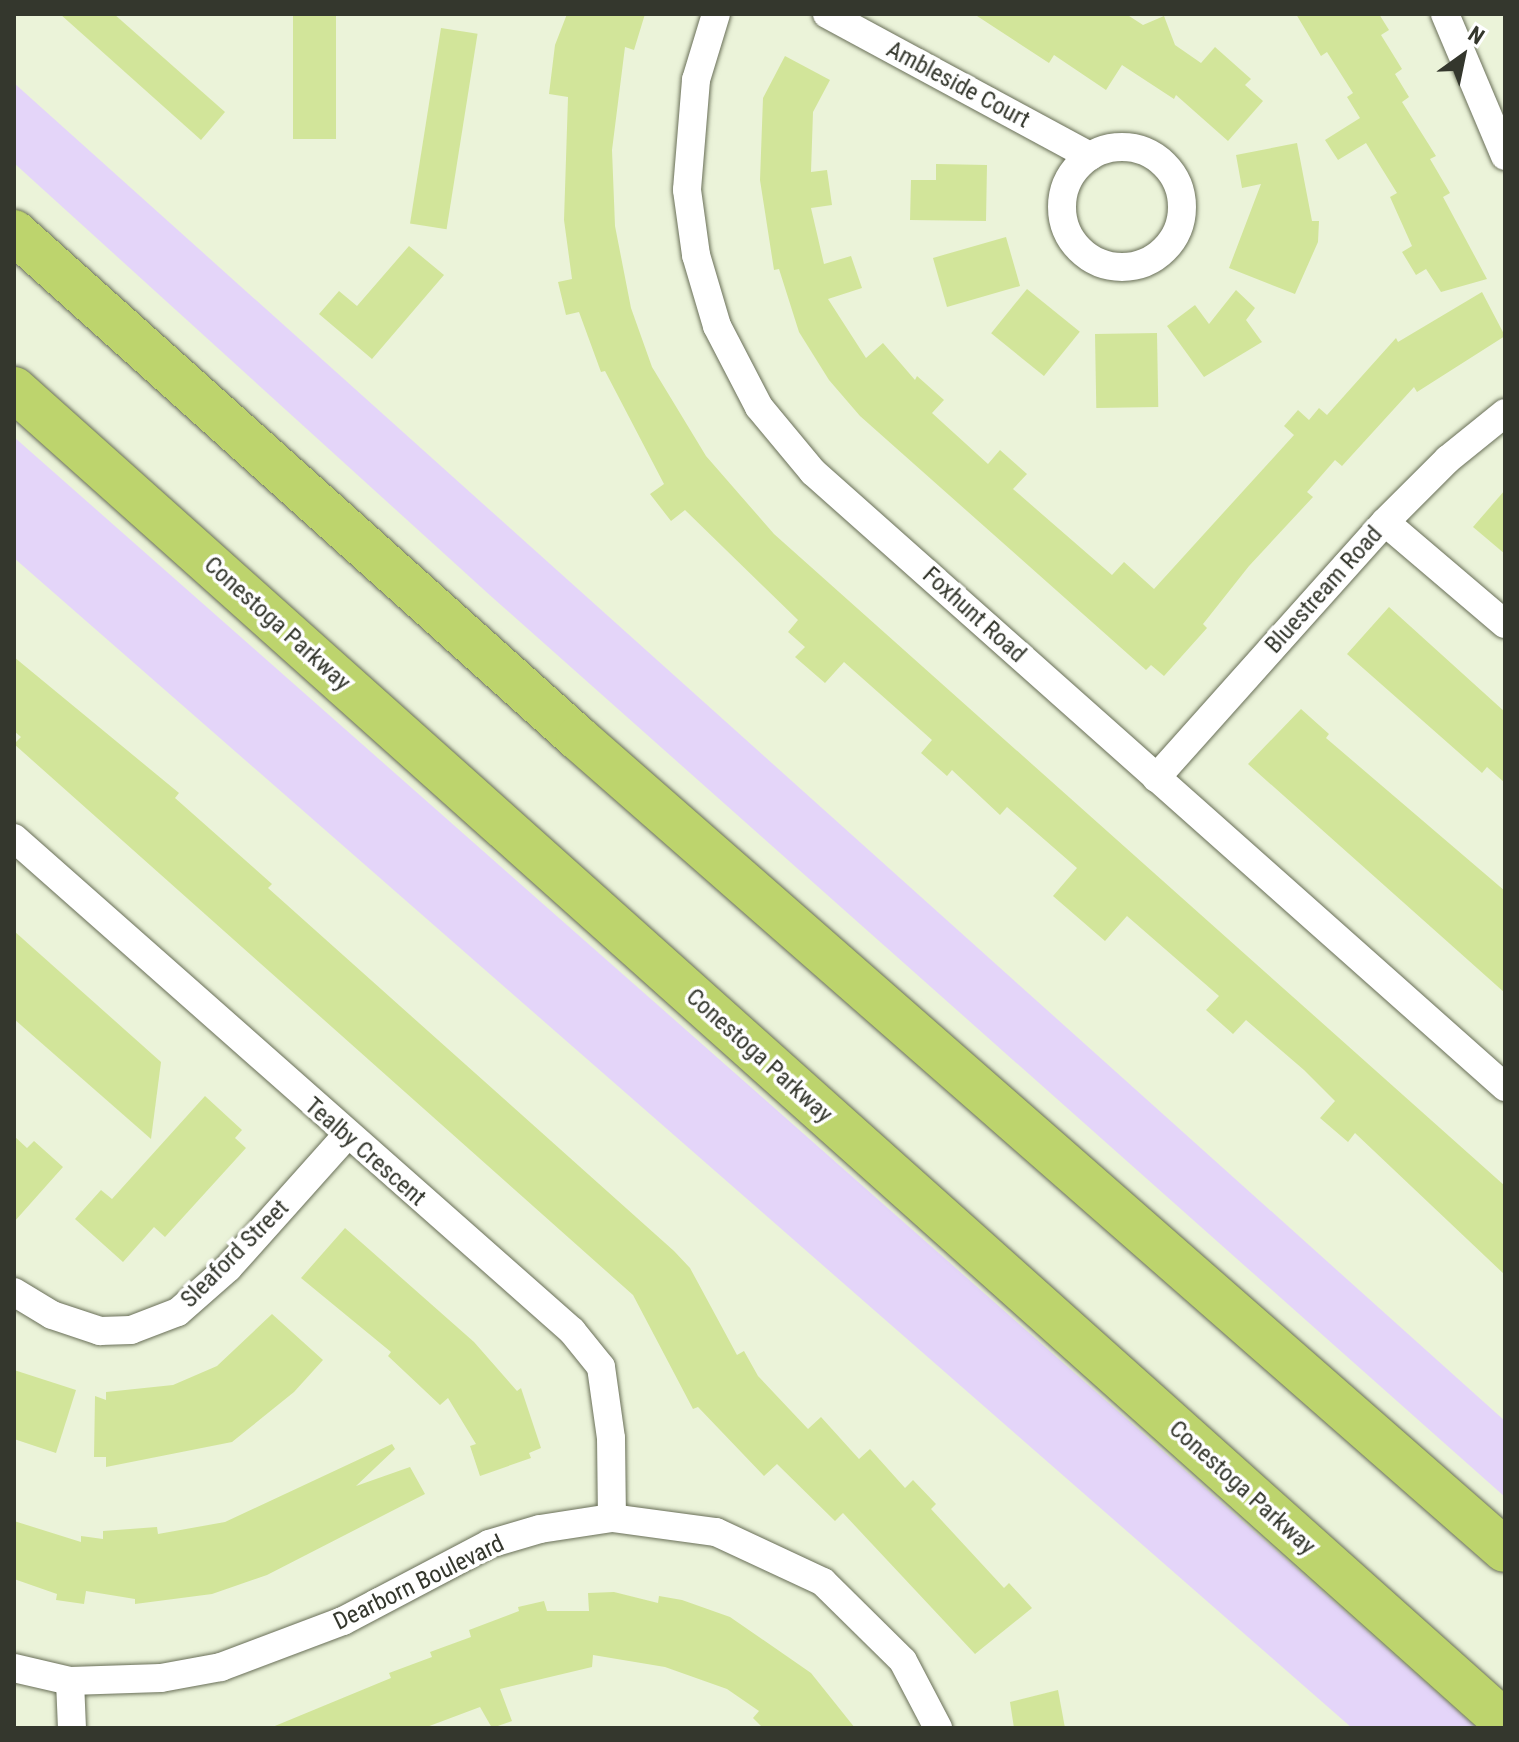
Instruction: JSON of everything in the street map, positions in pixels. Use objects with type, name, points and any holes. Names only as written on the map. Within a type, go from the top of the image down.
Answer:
[{"type":"highway","points":[[14,232],[567,728],[1505,1550]]},
{"type":"highway","name":"Conestoga Parkway","points":[[14,389],[1505,1722]]},
{"type":"street","name":"Foxhunt Road","points":[[716,14],[696,80],[687,190],[696,255],[717,326],[759,407],[813,472],[1505,1087]]},
{"type":"street","name":"Ambleside Court","points":[[827,14],[1090,156]]},
{"type":"street","points":[[1445,14],[1505,156]]},
{"type":"street","points":[[1131,147],[1150,154],[1172,173],[1181,191],[1183,214],[1177,234],[1155,259],[1124,268],[1103,265],[1084,255],[1068,234],[1062,214],[1067,180],[1090,156],[1131,147]]},
{"type":"street","name":"Bluestream Road","points":[[1156,778],[1385,522],[1448,459],[1505,413]]},
{"type":"street","points":[[1385,522],[1505,624]]},
{"type":"street","name":"Tealby Crescent","points":[[14,838],[346,1136],[572,1331],[601,1367],[611,1438],[612,1518]]},
{"type":"street","name":"Sleaford Street","points":[[14,1292],[52,1315],[100,1331],[131,1330],[178,1312],[228,1268],[346,1136]]},
{"type":"street","name":"Dearborn Boulevard","points":[[14,1668],[70,1681],[161,1678],[221,1667],[343,1621],[489,1544],[540,1529],[612,1518],[716,1532],[823,1582],[903,1661],[938,1728]]},
{"type":"street","points":[[70,1681],[72,1728]]},
{"type":"shaded area","points":[[14,83],[1505,1421],[1505,1497],[493,598],[14,163]]},
{"type":"shaded area","points":[[14,437],[1477,1728],[1352,1728],[14,558]]},
{"type":"building","points":[[60,14],[114,14],[225,112],[201,140]]},
{"type":"building","points":[[293,14],[336,14],[336,139],[293,139]]},
{"type":"building","points":[[567,14],[645,14],[634,50],[625,47],[612,150],[615,226],[631,308],[652,367],[706,456],[774,534],[1505,1186],[1505,1275],[1355,1133],[1348,1142],[1320,1118],[1335,1101],[1304,1070],[1246,1020],[1233,1034],[1206,1010],[1219,996],[1127,916],[1105,941],[1053,896],[1077,868],[1007,807],[1000,815],[952,770],[947,776],[921,753],[932,740],[844,662],[825,683],[795,657],[805,647],[788,632],[798,620],[685,510],[671,521],[650,494],[664,484],[605,371],[601,372],[579,312],[566,315],[558,282],[572,279],[564,220],[568,97],[549,94],[555,45]]},
{"type":"building","points":[[974,14],[1126,14],[1143,25],[1164,16],[1175,45],[1201,63],[1215,47],[1251,79],[1245,85],[1263,101],[1228,141],[1176,95],[1174,99],[1122,65],[1106,90],[1054,55],[1049,63]]},
{"type":"building","points":[[1296,14],[1379,14],[1389,30],[1381,35],[1402,69],[1395,74],[1409,97],[1402,102],[1436,156],[1430,159],[1450,193],[1443,197],[1487,279],[1441,292],[1426,269],[1416,275],[1402,252],[1412,246],[1390,197],[1397,193],[1366,143],[1338,160],[1325,140],[1360,118],[1347,97],[1353,93],[1327,52],[1321,56]]},
{"type":"building","points":[[441,28],[478,34],[447,229],[410,224]]},
{"type":"building","points":[[785,56],[830,80],[813,112],[811,172],[827,170],[832,205],[811,208],[824,264],[851,256],[862,288],[828,299],[866,358],[883,343],[915,380],[917,376],[944,400],[932,413],[988,464],[1000,450],[1027,474],[1013,489],[1112,575],[1124,562],[1154,589],[1294,435],[1284,426],[1298,410],[1309,420],[1319,408],[1327,415],[1396,338],[1398,342],[1482,292],[1505,336],[1417,392],[1414,387],[1342,466],[1335,460],[1307,492],[1313,497],[1249,566],[1203,624],[1207,628],[1164,676],[1151,665],[1146,670],[860,416],[829,380],[799,332],[779,269],[774,270],[760,180],[763,98]]},
{"type":"building","points":[[1297,143],[1312,221],[1319,221],[1318,242],[1295,294],[1229,268],[1261,184],[1242,188],[1236,155]]},
{"type":"building","points":[[936,164],[987,165],[986,221],[910,220],[911,180],[936,180]]},
{"type":"building","points":[[1006,237],[1020,286],[947,307],[933,258]]},
{"type":"building","points":[[409,246],[444,275],[372,359],[319,314],[339,291],[357,306]]},
{"type":"building","points":[[1027,289],[1080,332],[1044,376],[991,333]]},
{"type":"building","points":[[1236,290],[1255,308],[1246,320],[1262,342],[1204,377],[1167,326],[1195,305],[1209,324]]},
{"type":"building","points":[[1157,333],[1158,407],[1096,408],[1095,334]]},
{"type":"building","points":[[1505,490],[1505,554],[1473,527]]},
{"type":"building","points":[[1389,607],[1505,712],[1505,783],[1487,767],[1482,773],[1347,654]]},
{"type":"building","points":[[14,657],[179,793],[175,798],[272,884],[268,888],[674,1251],[690,1268],[737,1355],[744,1351],[758,1376],[808,1429],[821,1417],[859,1459],[870,1449],[905,1488],[913,1480],[936,1504],[931,1509],[1004,1588],[1009,1583],[1032,1608],[975,1654],[843,1513],[835,1521],[777,1464],[764,1476],[698,1407],[693,1409],[633,1295],[14,744],[21,737],[14,731]]},
{"type":"building","points":[[1301,709],[1329,734],[1326,738],[1505,891],[1505,993],[1248,764]]},
{"type":"building","points":[[14,931],[161,1062],[151,1139],[14,1019]]},
{"type":"building","points":[[205,1096],[242,1130],[235,1138],[246,1148],[165,1237],[154,1227],[123,1262],[75,1219],[101,1190],[112,1199]]},
{"type":"building","points":[[14,1136],[27,1148],[34,1141],[63,1167],[14,1222]]},
{"type":"building","points":[[345,1228],[474,1342],[517,1391],[521,1388],[541,1448],[529,1453],[531,1458],[480,1476],[470,1446],[476,1444],[448,1398],[440,1405],[388,1356],[391,1352],[301,1278]]},
{"type":"building","points":[[272,1314],[323,1360],[294,1392],[232,1442],[106,1467],[106,1457],[94,1457],[95,1396],[106,1400],[106,1392],[173,1385],[217,1366]]},
{"type":"building","points":[[14,1370],[76,1390],[56,1453],[14,1439]]},
{"type":"building","points":[[392,1444],[395,1449],[356,1486],[410,1467],[425,1494],[267,1575],[212,1594],[135,1604],[135,1599],[86,1591],[84,1604],[56,1600],[57,1594],[14,1579],[14,1521],[81,1542],[81,1536],[103,1539],[103,1531],[157,1527],[158,1534],[225,1522]]},
{"type":"building","points":[[614,1592],[658,1603],[659,1596],[682,1600],[730,1617],[811,1673],[855,1728],[763,1728],[753,1718],[759,1711],[727,1689],[665,1667],[593,1655],[592,1667],[500,1689],[512,1721],[492,1728],[480,1707],[424,1728],[270,1728],[391,1678],[389,1673],[432,1657],[430,1652],[471,1637],[469,1630],[519,1611],[518,1607],[544,1601],[547,1611],[589,1611],[588,1593]]},
{"type":"building","points":[[1058,1690],[1065,1728],[1014,1728],[1010,1702]]}]
